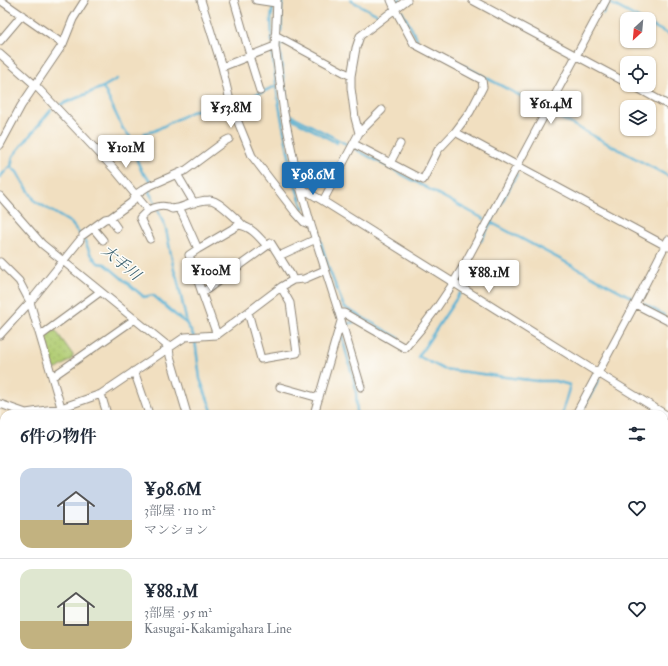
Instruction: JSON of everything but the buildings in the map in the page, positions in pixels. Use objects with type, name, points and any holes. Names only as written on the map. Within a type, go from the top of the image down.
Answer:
[{"type":"street","points":[[0,0],[63,44]]},
{"type":"street","points":[[0,145],[35,85],[63,44],[73,19],[85,0]]},
{"type":"street","points":[[201,0],[222,67],[231,105],[252,156],[295,212],[304,222],[311,225]]},
{"type":"street","points":[[234,0],[260,91]]},
{"type":"street","points":[[256,0],[276,2],[275,46],[284,113],[297,176],[361,387]]},
{"type":"street","points":[[354,144],[423,180],[438,150],[455,132],[470,112],[483,87],[482,80],[414,44],[391,0]]},
{"type":"street","points":[[359,133],[355,118],[351,76],[356,48],[360,36],[407,0]]},
{"type":"street","points":[[472,0],[620,79]]},
{"type":"street","points":[[339,313],[344,313],[406,348],[434,313],[478,240],[606,0]]},
{"type":"street","points":[[0,41],[22,15]]},
{"type":"street","points":[[275,36],[351,76]]},
{"type":"street","points":[[222,67],[275,46]]},
{"type":"street","points":[[0,54],[35,85],[115,170],[148,210]]},
{"type":"street","points":[[645,92],[668,105]]},
{"type":"street","points":[[323,201],[359,133],[382,110]]},
{"type":"street","points":[[455,132],[667,244],[578,410]]},
{"type":"street","points":[[0,335],[30,302],[82,238],[93,228],[132,202],[135,195],[147,186],[186,170],[229,139]]},
{"type":"street","points":[[390,163],[400,144]]},
{"type":"street","points":[[177,174],[194,203]]},
{"type":"street","points":[[301,188],[658,410]]},
{"type":"street","points":[[1,198],[42,244],[169,347],[170,356],[186,410]]},
{"type":"street","points":[[150,239],[140,218],[148,210],[160,206],[168,206],[172,209],[178,208],[210,199],[219,204],[244,226],[255,233],[267,246]]},
{"type":"street","points":[[178,208],[182,213],[198,249]]},
{"type":"street","points":[[110,218],[117,228]]},
{"type":"street","points":[[217,335],[189,255],[240,225],[244,226]]},
{"type":"street","points":[[93,228],[103,240]]},
{"type":"street","points":[[279,256],[316,239]]},
{"type":"street","points":[[202,293],[271,243],[293,280]]},
{"type":"street","points":[[0,262],[19,281],[30,302],[62,410]]},
{"type":"street","points":[[64,410],[101,394],[185,337],[217,335],[281,287],[293,280],[304,279],[325,270]]},
{"type":"street","points":[[248,312],[261,359],[297,353],[290,303],[281,287]]},
{"type":"street","points":[[40,336],[100,292]]},
{"type":"street","points":[[635,304],[668,322]]},
{"type":"street","points":[[52,377],[134,319]]},
{"type":"street","points":[[315,410],[341,321]]},
{"type":"street","points":[[134,371],[148,410]]},
{"type":"street","points":[[280,387],[319,398]]},
{"type":"street","points":[[101,394],[106,410]]},
{"type":"street","points":[[0,404],[14,410]]},
{"type":"green space","points":[[52,330],[56,331],[73,355],[72,359],[57,369],[53,368],[44,338]]},
{"type":"waterway","points":[[281,31],[282,0]]},
{"type":"waterway","points":[[350,0],[380,16],[391,6]]},
{"type":"waterway","points":[[395,0],[398,2],[400,0]]},
{"type":"waterway","points":[[603,14],[610,0]]},
{"type":"waterway","points":[[610,3],[627,12]]},
{"type":"waterway","points":[[272,42],[271,19],[273,6]]},
{"type":"waterway","points":[[402,11],[417,39]]},
{"type":"waterway","points":[[656,28],[668,34]]},
{"type":"waterway","points":[[285,44],[283,43],[279,46],[289,117],[337,143]]},
{"type":"waterway","points":[[427,46],[543,108]]},
{"type":"waterway","points":[[272,52],[282,121],[294,181],[303,208]]},
{"type":"waterway","points":[[58,106],[103,87],[117,79]]},
{"type":"waterway","points":[[234,104],[276,86]]},
{"type":"waterway","points":[[103,87],[123,129],[139,146],[136,158],[142,172],[151,181],[149,192],[156,204]]},
{"type":"waterway","points":[[139,146],[145,133],[154,131],[191,112],[196,110],[217,110],[230,106]]},
{"type":"waterway","points":[[11,167],[13,156],[51,110]]},
{"type":"waterway","points":[[551,113],[668,176]]},
{"type":"waterway","points":[[291,115],[348,145]]},
{"type":"waterway","points":[[291,129],[305,187]]},
{"type":"waterway","points":[[355,149],[484,219]]},
{"type":"waterway","name":"大手川","points":[[0,177],[8,168],[11,167],[17,172],[35,201],[71,223],[85,241],[90,253],[98,263],[105,264],[144,297],[153,295],[186,323],[195,340],[200,379],[212,410]]},
{"type":"waterway","points":[[481,241],[517,174]]},
{"type":"waterway","points":[[308,200],[329,269],[344,307],[399,338]]},
{"type":"waterway","points":[[158,210],[166,229],[186,322]]},
{"type":"waterway","points":[[492,223],[633,298]]},
{"type":"waterway","points":[[462,285],[460,280],[467,267]]},
{"type":"waterway","points":[[418,357],[460,293]]},
{"type":"waterway","points":[[644,304],[664,315]]},
{"type":"waterway","points":[[347,324],[354,322]]},
{"type":"waterway","points":[[341,333],[356,389],[357,410]]},
{"type":"waterway","points":[[420,357],[443,369],[537,381],[555,381],[570,385],[563,410]]},
{"type":"waterway","points":[[582,410],[599,380]]},
{"type":"waterway","points":[[0,467],[0,477]]}]
